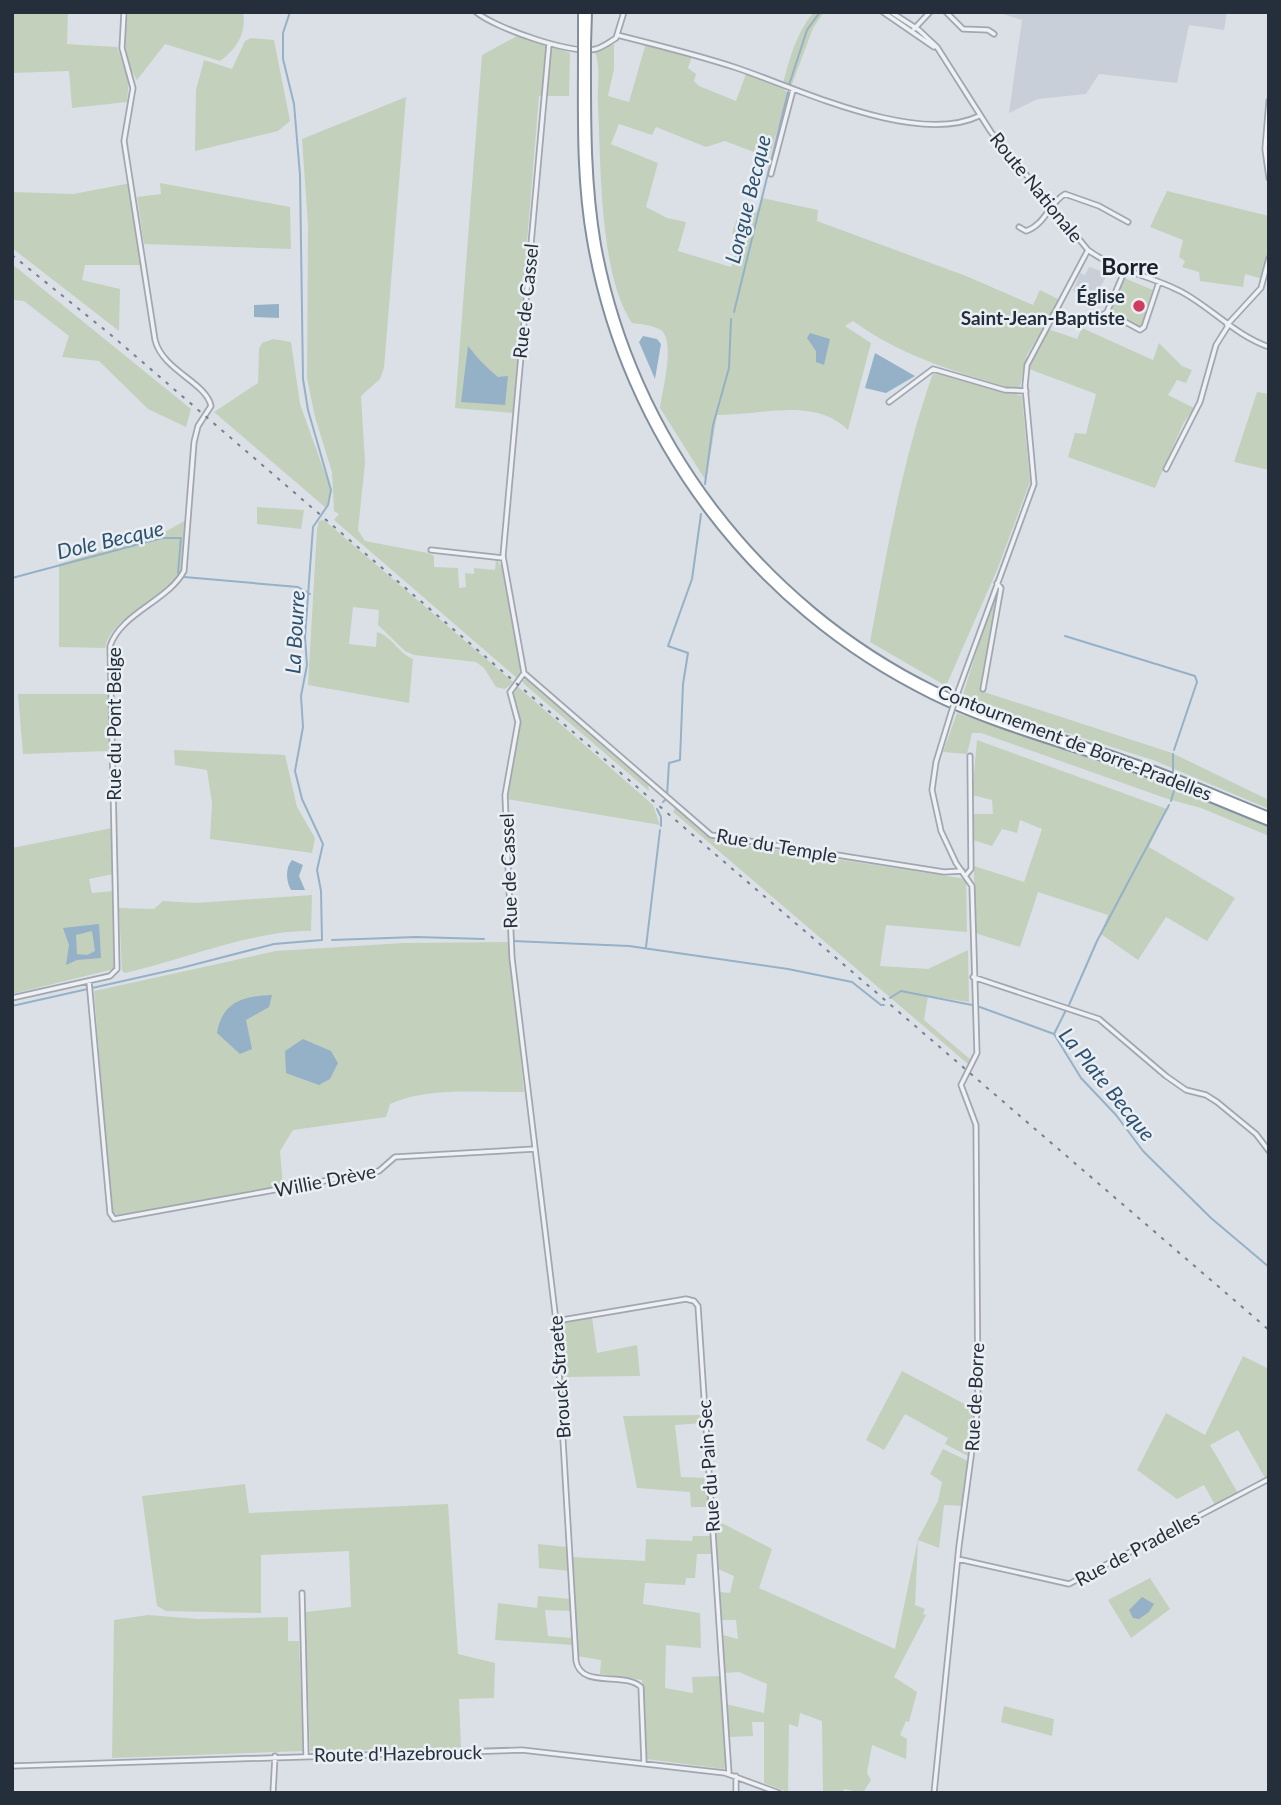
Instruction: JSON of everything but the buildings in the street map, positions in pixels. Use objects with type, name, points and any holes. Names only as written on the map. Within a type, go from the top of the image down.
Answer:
[{"type":"highway","points":[[582,12],[586,203],[595,261],[612,325],[632,380],[662,440],[693,490],[738,547],[813,619],[861,654],[911,684],[977,715],[1138,769],[1269,822]]},
{"type":"highway","points":[[584,48],[587,12]]},
{"type":"highway","name":"Contournement de Borre-Pradelles","points":[[584,48],[590,192],[598,250],[617,322],[637,377],[667,437],[697,486],[743,544],[784,586],[823,620],[877,658],[922,684],[988,713],[1142,765],[1269,816]]},
{"type":"street","name":"Rue du Pont Belge","points":[[12,999],[112,975],[118,965],[110,646],[117,632],[183,573],[193,445],[198,426],[211,406],[206,396],[163,358],[155,340],[124,138],[133,88],[122,48],[124,12]]},
{"type":"street","points":[[476,12],[491,24],[549,44],[594,49],[617,35],[624,12]]},
{"type":"street","name":"Route Nationale","points":[[883,12],[914,29]]},
{"type":"street","name":"Route Nationale","points":[[891,12],[944,56],[979,116],[1009,155],[1054,204],[1088,250],[1125,270],[1159,282],[1197,301],[1228,325],[1269,347]]},
{"type":"street","points":[[914,29],[930,12]]},
{"type":"street","points":[[946,12],[963,29],[989,30],[995,34]]},
{"type":"street","points":[[617,35],[734,67],[793,90],[926,126],[944,126],[979,116]]},
{"type":"street","name":"Rue de Cassel","points":[[511,941],[505,795],[518,722],[510,692],[524,673],[503,558],[549,44]]},
{"type":"street","points":[[771,174],[793,90]]},
{"type":"street","points":[[1269,101],[1265,145],[1269,178]]},
{"type":"street","points":[[1019,227],[1026,231],[1039,226],[1054,204],[1066,194],[1102,207],[1128,222]]},
{"type":"street","points":[[966,875],[939,828],[932,797],[934,766],[1035,481],[1026,391],[1030,359],[1088,250]]},
{"type":"street","points":[[1166,469],[1185,425],[1199,404],[1217,343],[1228,325],[1261,288],[1269,258]]},
{"type":"street","points":[[1053,315],[1094,321],[1107,312],[1125,270]]},
{"type":"street","points":[[1107,312],[1142,330],[1159,282]]},
{"type":"street","points":[[888,402],[933,369],[1005,390],[1026,391]]},
{"type":"street","points":[[431,550],[503,558]]},
{"type":"street","points":[[983,690],[998,612],[1001,588],[997,583]]},
{"type":"street","name":"Rue du Temple","points":[[524,673],[711,835],[940,871],[962,871]]},
{"type":"street","name":"Rue de Borre","points":[[934,1793],[958,1559],[978,1401],[976,1125],[961,1085],[976,1058],[972,886],[966,875],[971,870],[970,756]]},
{"type":"street","name":"Brouck Straete","points":[[511,941],[556,1321],[576,1666],[587,1676],[630,1680],[641,1687],[644,1763]]},
{"type":"street","points":[[973,977],[1099,1019],[1166,1076],[1186,1090],[1206,1095],[1219,1104],[1256,1134],[1269,1151]]},
{"type":"street","name":"Willie Drève","points":[[89,982],[112,1218],[379,1171],[395,1157],[535,1149]]},
{"type":"street","name":"Rue du Pain Sec","points":[[556,1321],[686,1299],[694,1301],[698,1306],[729,1774]]},
{"type":"street","name":"Rue de Pradelles","points":[[958,1559],[1069,1584],[1269,1479]]},
{"type":"street","points":[[302,1593],[306,1755]]},
{"type":"street","name":"Route d'Hazebrouck","points":[[12,1766],[518,1750],[729,1774],[779,1793]]},
{"type":"street","points":[[272,1793],[275,1756]]},
{"type":"street","points":[[736,1776],[736,1793]]},
{"type":"shaded area","points":[[996,12],[1227,12],[1224,30],[1189,25],[1177,83],[1099,74],[1086,94],[1038,99],[1009,113],[1022,20]]},
{"type":"shaded area","points":[[1089,267],[1108,273],[1093,301],[1073,291],[1080,273],[1085,275]]},
{"type":"green space","points":[[12,12],[68,12],[67,44],[117,47],[129,79],[127,102],[72,108],[69,71],[12,73]]},
{"type":"green space","points":[[128,12],[243,12],[244,19],[242,33],[236,45],[220,61],[165,44],[137,80],[129,63],[126,47]]},
{"type":"green space","points":[[814,12],[824,12],[813,28],[791,87],[783,84],[788,65],[798,37]]},
{"type":"green space","points":[[519,35],[570,53],[569,96],[539,96],[513,413],[455,408],[482,55]]},
{"type":"green space","points":[[251,38],[274,40],[290,121],[278,131],[195,151],[196,90],[204,60],[232,69],[245,41]]},
{"type":"green space","points":[[646,43],[692,56],[688,68],[696,74],[694,81],[699,86],[736,101],[746,74],[782,87],[788,94],[769,158],[725,141],[706,147],[656,127],[652,135],[619,124],[611,144],[658,163],[646,207],[667,218],[686,222],[678,251],[731,267],[741,238],[732,233],[741,208],[756,213],[762,198],[818,210],[817,221],[966,276],[1033,305],[1040,290],[1060,300],[1027,355],[1020,387],[1007,387],[927,361],[890,344],[853,321],[845,326],[871,343],[848,430],[819,413],[803,411],[717,415],[706,481],[660,408],[668,353],[664,334],[659,329],[632,323],[621,302],[613,277],[608,248],[601,187],[598,71],[595,52],[614,44],[614,69],[608,96],[629,102]]},
{"type":"green space","points":[[406,97],[384,368],[380,379],[361,396],[365,463],[358,530],[365,541],[428,553],[434,556],[434,567],[458,568],[459,588],[466,587],[465,573],[474,574],[474,568],[495,570],[496,559],[503,568],[506,581],[521,672],[517,678],[334,520],[339,514],[334,511],[332,472],[315,417],[307,378],[308,225],[302,139]]},
{"type":"green space","points":[[131,183],[142,265],[85,265],[82,280],[120,289],[119,331],[12,248],[12,192],[73,194]]},
{"type":"green space","points":[[160,183],[290,207],[291,249],[144,244],[137,197],[161,194]]},
{"type":"green space","points":[[1167,191],[1269,216],[1269,248],[1263,279],[1245,274],[1243,287],[1200,281],[1199,272],[1182,267],[1185,261],[1179,257],[1183,240],[1150,227]]},
{"type":"green space","points":[[12,264],[191,409],[186,427],[148,409],[99,361],[62,357],[69,336],[24,301],[12,300]]},
{"type":"green space","points":[[1124,278],[1153,290],[1142,328],[1109,312]]},
{"type":"green space","points":[[1082,328],[1153,360],[1159,343],[1182,366],[1192,370],[1186,383],[1177,380],[1168,395],[1194,408],[1183,424],[1155,488],[1068,457],[1075,433],[1086,434],[1096,394],[1029,369],[1048,329],[1077,339]]},
{"type":"green space","points":[[273,339],[291,342],[300,404],[331,490],[326,508],[214,412],[258,383],[259,349],[262,343]]},
{"type":"green space","points":[[939,372],[1022,396],[1030,482],[997,570],[946,686],[870,642],[912,439],[933,373]]},
{"type":"green space","points":[[1257,392],[1269,394],[1269,470],[1234,462]]},
{"type":"green space","points":[[257,507],[304,510],[301,529],[257,524]]},
{"type":"green space","points":[[186,520],[183,563],[179,575],[171,584],[116,627],[105,648],[59,647],[59,564],[163,533]]},
{"type":"green space","points":[[324,520],[513,682],[505,689],[496,687],[484,668],[476,662],[414,655],[405,651],[378,625],[379,610],[353,607],[349,644],[376,647],[377,632],[413,659],[409,703],[308,685],[317,529],[319,521]]},
{"type":"green space","points":[[998,593],[981,691],[1172,753],[1269,800],[1269,809],[1153,760],[1023,719],[963,694],[995,594]]},
{"type":"green space","points":[[528,679],[648,785],[649,791],[524,684],[522,680]]},
{"type":"green space","points":[[517,686],[653,805],[660,825],[507,799],[519,728],[514,693]]},
{"type":"green space","points":[[18,694],[108,694],[109,751],[23,754]]},
{"type":"green space","points":[[957,713],[1157,782],[1269,827],[1269,836],[1201,808],[1168,799],[981,733],[972,733],[967,754],[943,752]]},
{"type":"green space","points":[[977,740],[1167,809],[1149,847],[1235,898],[1207,941],[1166,917],[1138,960],[1101,934],[1108,915],[1038,892],[1020,947],[975,933],[974,866],[1024,882],[1042,829],[1020,820],[1017,833],[1002,829],[992,846],[973,840],[972,814],[993,814],[992,800],[972,795]]},
{"type":"green space","points":[[174,750],[285,755],[297,807],[315,838],[312,853],[210,839],[212,803],[207,770],[175,765]]},
{"type":"green space","points":[[675,808],[717,841],[966,879],[967,932],[886,925],[880,966],[928,969],[968,950],[969,1002],[928,996],[924,1020],[971,1060],[968,1064],[673,812]]},
{"type":"green space","points":[[112,828],[113,874],[89,879],[92,893],[113,891],[114,969],[12,994],[12,848]]},
{"type":"green space","points":[[312,895],[311,931],[242,940],[125,973],[122,971],[119,908],[154,909],[163,901],[196,903]]},
{"type":"green space","points":[[509,942],[524,1092],[421,1095],[390,1104],[386,1117],[293,1130],[280,1151],[283,1186],[118,1215],[112,1213],[94,991],[276,951],[404,943]]},
{"type":"green space","points":[[592,1317],[597,1353],[637,1345],[640,1376],[562,1377],[559,1323]]},
{"type":"green space","points":[[1243,1356],[1269,1369],[1269,1476],[1265,1478],[1238,1430],[1210,1445],[1238,1493],[1215,1505],[1204,1485],[1177,1499],[1137,1470],[1166,1413],[1205,1435]]},
{"type":"green space","points":[[902,1371],[974,1409],[968,1456],[945,1444],[948,1438],[905,1414],[884,1450],[866,1440]]},
{"type":"green space","points":[[703,1415],[704,1423],[675,1425],[681,1477],[707,1478],[710,1507],[691,1507],[690,1492],[637,1488],[623,1416]]},
{"type":"green space","points":[[943,1449],[968,1461],[963,1506],[944,1505],[939,1548],[918,1540],[915,1605],[925,1609],[923,1614],[926,1615],[894,1677],[917,1692],[909,1722],[906,1721],[900,1735],[907,1739],[906,1759],[872,1745],[867,1773],[871,1780],[863,1793],[844,1789],[843,1793],[823,1793],[822,1721],[800,1713],[798,1727],[789,1724],[788,1792],[764,1783],[764,1722],[752,1722],[753,1736],[729,1737],[726,1704],[764,1713],[767,1684],[739,1672],[725,1673],[723,1635],[738,1639],[736,1620],[722,1620],[720,1592],[730,1593],[734,1576],[718,1569],[716,1520],[772,1549],[759,1588],[895,1649],[918,1539],[938,1501],[942,1482],[930,1474]]},
{"type":"green space","points":[[245,1484],[249,1513],[448,1504],[458,1654],[495,1663],[494,1698],[459,1699],[461,1748],[310,1751],[305,1612],[351,1607],[349,1551],[261,1555],[261,1613],[166,1611],[157,1606],[142,1496]]},
{"type":"green space","points":[[693,1536],[711,1536],[712,1554],[697,1554],[695,1578],[686,1578],[685,1585],[645,1583],[643,1604],[700,1613],[701,1648],[666,1645],[665,1688],[693,1693],[692,1677],[721,1676],[727,1761],[724,1769],[646,1759],[642,1680],[600,1674],[601,1660],[577,1656],[572,1557],[645,1561],[646,1539],[692,1541]]},
{"type":"green space","points":[[538,1544],[566,1547],[569,1571],[539,1568]]},
{"type":"green space","points":[[1150,1578],[1170,1609],[1131,1638],[1108,1600]]},
{"type":"green space","points":[[538,1596],[571,1599],[571,1611],[545,1610],[548,1636],[573,1638],[574,1645],[495,1640],[498,1603],[537,1608]]},
{"type":"green space","points":[[148,1615],[198,1619],[288,1617],[288,1641],[299,1641],[303,1751],[112,1758],[114,1620]]},
{"type":"green space","points":[[1004,1706],[1054,1719],[1052,1736],[1001,1722]]},
{"type":"water","points":[[279,304],[279,318],[254,317],[254,305]]},
{"type":"water","points":[[810,333],[830,339],[824,365],[816,362],[816,351],[807,338]]},
{"type":"water","points":[[643,336],[657,339],[661,344],[655,379],[639,342]]},
{"type":"water","points":[[468,346],[498,377],[508,376],[505,405],[461,402]]},
{"type":"water","points":[[875,353],[915,376],[886,393],[865,388]]},
{"type":"water","points":[[292,860],[303,865],[299,876],[305,890],[291,890],[289,886],[287,871]]},
{"type":"water","points":[[99,924],[101,958],[77,960],[66,965],[69,945],[63,928]],"holes":[[[92,931],[95,951],[87,955],[77,954],[76,935]]]},
{"type":"water","points":[[272,995],[269,1007],[246,1020],[252,1049],[240,1054],[217,1033],[224,1014],[243,999]]},
{"type":"water","points":[[303,1039],[331,1051],[338,1063],[330,1079],[319,1085],[286,1073],[285,1051]]},
{"type":"water","points":[[1142,1597],[1154,1604],[1149,1612],[1139,1619],[1133,1618],[1129,1610]]},
{"type":"waterway","name":"La Bourre","points":[[12,1006],[274,944],[322,940],[321,891],[317,870],[323,844],[302,799],[295,771],[303,727],[301,696],[307,665],[305,637],[313,527],[328,505],[331,490],[308,410],[303,379],[300,175],[294,104],[283,59],[283,33],[290,12]]},
{"type":"waterway","name":"Longue Becque","points":[[789,85],[807,30],[820,12]]},
{"type":"waterway","name":"Longue Becque","points":[[734,312],[788,92]]},
{"type":"waterway","name":"Longue Becque","points":[[705,484],[713,425],[729,368],[731,319]]},
{"type":"waterway","name":"Longue Becque","points":[[667,796],[669,763],[680,760],[683,684],[688,653],[668,646],[692,579],[701,514]]},
{"type":"waterway","name":"Dole Becque","points":[[12,578],[162,538],[181,538],[178,573]]},
{"type":"waterway","name":"Dole Becque","points":[[184,577],[298,587],[310,594]]},
{"type":"waterway","points":[[1065,636],[1195,676],[1197,682],[1174,750]]},
{"type":"waterway","points":[[1173,754],[1173,771]]},
{"type":"waterway","points":[[1171,801],[1174,791]]},
{"type":"waterway","points":[[1069,1005],[1097,941],[1169,805]]},
{"type":"waterway","name":"Longue Becque","points":[[657,809],[661,826]]},
{"type":"waterway","name":"Longue Becque","points":[[646,947],[660,830]]},
{"type":"waterway","points":[[332,940],[416,937],[484,939]]},
{"type":"waterway","name":"La Plate Becque","points":[[513,941],[629,946],[788,969],[852,982],[884,1005]]},
{"type":"waterway","name":"La Plate Becque","points":[[890,998],[901,991],[977,1006],[1054,1034],[1081,1078],[1116,1115],[1143,1151],[1211,1218],[1269,1267]]},
{"type":"waterway","points":[[1054,1034],[1066,1010]]},
{"type":"railway","points":[[12,255],[111,335],[1269,1330]]},
{"type":"place","name":"Église Saint-Jean-Baptiste","points":[[1139,306]]},
{"type":"district","name":"Borre","points":[[1130,266]]}]
